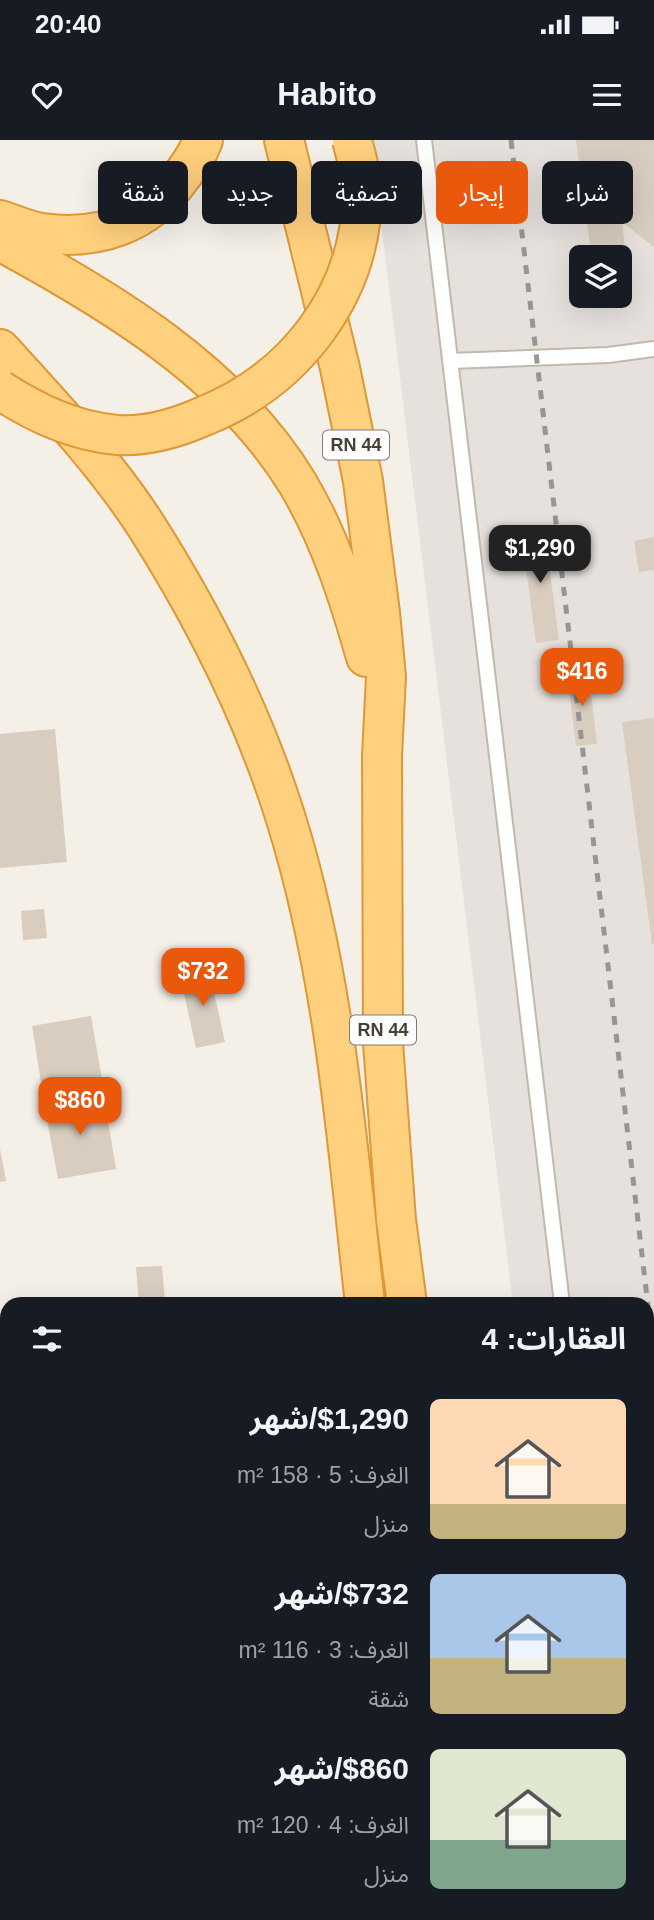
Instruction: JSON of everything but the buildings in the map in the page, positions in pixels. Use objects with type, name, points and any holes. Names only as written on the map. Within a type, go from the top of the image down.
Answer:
[{"type":"highway","points":[[0,220],[41,233],[89,234],[132,222],[168,195],[199,153],[203,140]]},
{"type":"highway","name":"RN 44","points":[[284,140],[341,368],[363,481],[386,677],[382,756],[383,1043],[396,1220],[406,1297]]},
{"type":"highway","points":[[0,390],[44,416],[84,430],[119,435],[162,431],[191,422],[228,407],[264,384],[300,351],[334,307],[348,270],[359,232],[362,196],[360,170],[352,140]]},
{"type":"highway","points":[[0,241],[101,298],[165,342],[218,389],[264,437],[298,484],[329,544],[339,570],[372,676],[382,756]]},
{"type":"highway","name":"RN 44","points":[[0,349],[103,466],[144,523],[188,597],[229,676],[259,747],[286,818],[308,900],[334,1042],[364,1297]]},
{"type":"lane","points":[[424,140],[561,1297]]},
{"type":"lane","points":[[450,361],[608,355],[654,349]]},
{"type":"shaded area","points":[[371,140],[654,140],[654,1297],[512,1297],[381,224],[422,224],[422,161],[374,161]]},
{"type":"railway","points":[[511,140],[647,1297]]}]
